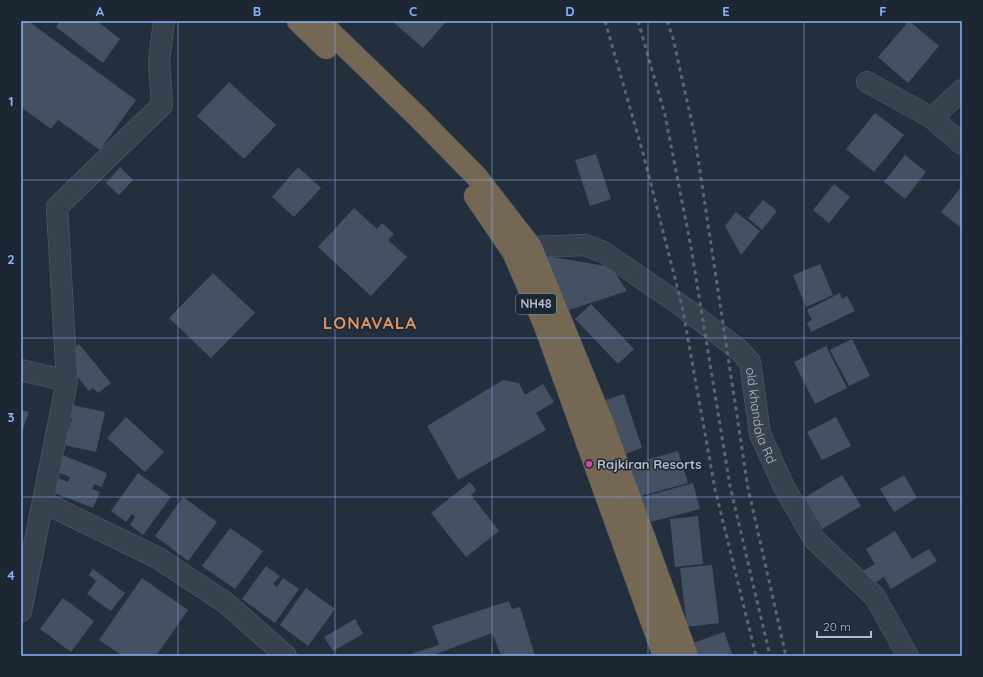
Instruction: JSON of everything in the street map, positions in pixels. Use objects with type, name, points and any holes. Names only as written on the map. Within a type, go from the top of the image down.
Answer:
[{"type":"highway","name":"NH48","points":[[298,21],[467,184],[513,252],[545,326],[664,656]]},
{"type":"highway","name":"NH48","points":[[319,21],[417,116],[476,176],[531,247],[606,429],[687,656]]},
{"type":"street","points":[[21,611],[67,381],[58,207],[162,105],[159,60],[164,21]]},
{"type":"street","points":[[867,82],[932,118],[962,144]]},
{"type":"street","points":[[932,118],[962,90]]},
{"type":"street","name":"old khandala Rd","points":[[531,247],[585,245],[603,252],[682,306],[739,350],[750,362],[760,434],[784,487],[814,539],[875,597],[908,656]]},
{"type":"street","points":[[21,370],[67,381]]},
{"type":"street","points":[[43,502],[158,558],[226,603],[286,656]]},
{"type":"building","points":[[21,21],[28,21],[136,100],[100,150],[58,120],[51,129],[21,107]]},
{"type":"building","points":[[60,21],[97,21],[120,39],[103,63],[56,27]]},
{"type":"building","points":[[392,21],[444,21],[446,22],[423,48]]},
{"type":"building","points":[[909,21],[939,46],[908,83],[878,57]]},
{"type":"building","points":[[229,82],[276,125],[244,159],[197,116]]},
{"type":"building","points":[[875,113],[904,135],[874,172],[846,149]]},
{"type":"building","points":[[596,154],[611,199],[590,206],[575,160]]},
{"type":"building","points":[[905,155],[926,172],[905,199],[884,182]]},
{"type":"building","points":[[120,167],[133,180],[119,195],[106,183]]},
{"type":"building","points":[[298,167],[321,188],[294,217],[272,197]]},
{"type":"building","points":[[834,184],[850,197],[829,223],[813,210]]},
{"type":"building","points":[[962,186],[962,225],[960,227],[941,212]]},
{"type":"building","points":[[763,200],[777,211],[762,230],[748,218]]},
{"type":"building","points":[[354,208],[377,229],[382,223],[394,234],[388,240],[407,257],[371,296],[318,247]]},
{"type":"building","points":[[736,212],[760,231],[741,255],[725,226]]},
{"type":"building","points":[[547,256],[611,267],[627,291],[563,312]]},
{"type":"building","points":[[820,264],[833,295],[806,307],[793,275]]},
{"type":"building","points":[[213,273],[255,313],[211,358],[169,318]]},
{"type":"building","points":[[840,293],[842,299],[847,296],[855,311],[811,332],[807,323],[812,320],[807,310]]},
{"type":"building","points":[[591,304],[634,349],[618,364],[575,319]]},
{"type":"building","points":[[852,339],[870,376],[849,386],[830,350]]},
{"type":"building","points":[[79,344],[111,383],[98,393],[93,388],[89,391],[73,371],[77,368],[66,354]]},
{"type":"building","points":[[826,346],[847,388],[815,404],[794,362]]},
{"type":"building","points":[[503,380],[519,383],[525,395],[543,384],[554,402],[536,413],[546,430],[458,480],[427,426]]},
{"type":"building","points":[[624,394],[642,448],[622,455],[605,400]]},
{"type":"building","points":[[67,404],[105,412],[96,452],[59,444],[62,429],[69,430],[72,418],[65,417]]},
{"type":"building","points":[[21,410],[29,412],[21,435]]},
{"type":"building","points":[[126,417],[164,452],[145,472],[107,438]]},
{"type":"building","points":[[836,417],[851,446],[822,460],[807,432]]},
{"type":"building","points":[[678,451],[688,483],[634,498],[624,466]]},
{"type":"building","points":[[60,454],[107,473],[102,487],[94,484],[92,489],[100,492],[93,508],[52,492],[58,478],[68,482],[70,477],[54,471]]},
{"type":"building","points":[[138,473],[171,497],[143,535],[130,525],[135,517],[132,514],[126,522],[111,511]]},
{"type":"building","points":[[842,475],[861,506],[822,529],[804,498]]},
{"type":"building","points":[[904,475],[917,498],[894,512],[880,489]]},
{"type":"building","points":[[470,482],[476,490],[471,495],[499,531],[466,557],[431,513]]},
{"type":"building","points":[[693,483],[700,509],[643,524],[636,499]]},
{"type":"building","points":[[183,497],[217,522],[188,561],[155,536]]},
{"type":"building","points":[[698,516],[703,564],[675,567],[670,519]]},
{"type":"building","points":[[230,528],[263,551],[235,589],[202,566]]},
{"type":"building","points":[[895,531],[912,559],[929,549],[937,561],[891,589],[884,577],[872,585],[863,571],[875,564],[866,549]]},
{"type":"building","points":[[712,565],[719,623],[687,627],[680,568]]},
{"type":"building","points":[[266,566],[280,576],[273,584],[277,587],[283,578],[299,589],[275,623],[242,599]]},
{"type":"building","points":[[93,569],[125,593],[111,611],[87,594],[96,581],[89,575]]},
{"type":"building","points":[[142,578],[188,610],[156,656],[123,656],[99,640]]},
{"type":"building","points":[[306,588],[335,609],[308,646],[280,625]]},
{"type":"building","points":[[63,598],[94,621],[71,652],[40,629]]},
{"type":"building","points":[[509,601],[512,609],[520,607],[535,656],[497,656],[501,655],[492,633],[436,654],[437,656],[413,656],[413,653],[439,645],[432,626]]},
{"type":"building","points":[[355,619],[363,634],[333,651],[324,637]]},
{"type":"building","points":[[724,632],[733,656],[694,656],[690,644]]},
{"type":"railway","points":[[605,21],[643,153],[682,306],[715,489],[756,656]]},
{"type":"railway","points":[[638,21],[665,115],[691,247],[730,486],[770,656]]},
{"type":"railway","points":[[667,21],[673,38],[694,132],[748,488],[786,656]]},
{"type":"place","name":"Rajkiran Resorts","points":[[589,464]]},
{"type":"district","name":"LONAVALA","points":[[370,323]]}]
